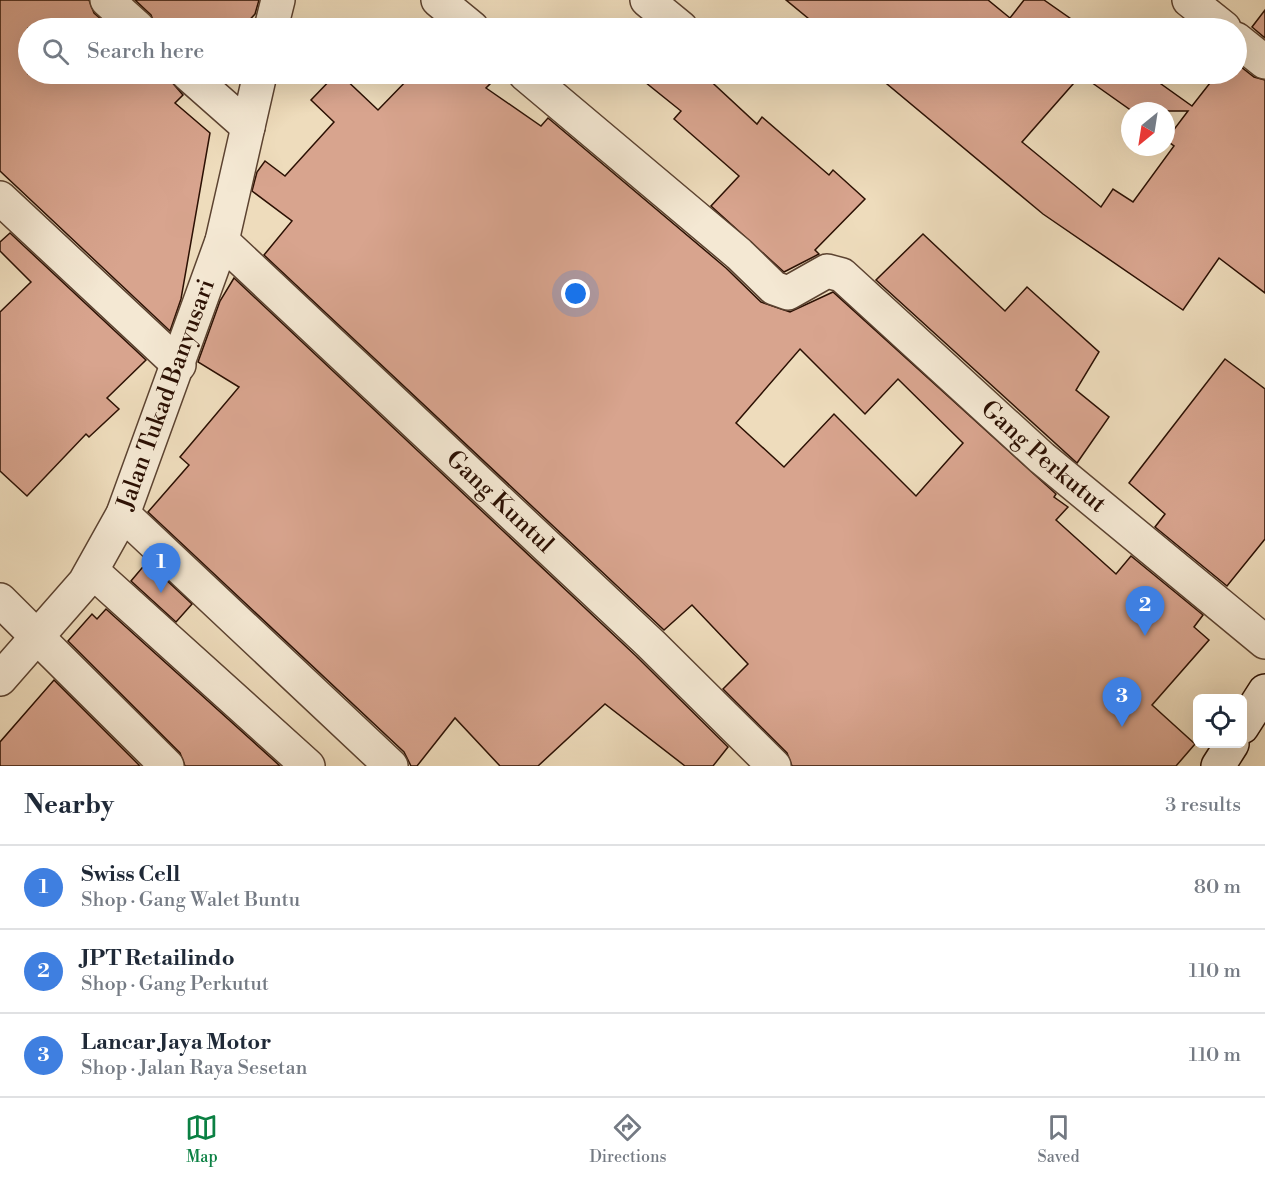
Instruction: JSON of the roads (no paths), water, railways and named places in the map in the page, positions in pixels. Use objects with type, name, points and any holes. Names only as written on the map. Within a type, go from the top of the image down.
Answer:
[{"type":"street","points":[[107,0],[127,18]]},
{"type":"street","points":[[274,18],[278,0]]},
{"type":"street","points":[[438,0],[460,18]]},
{"type":"street","points":[[647,0],[669,18]]},
{"type":"street","points":[[1189,0],[1212,18]]},
{"type":"street","points":[[1247,48],[1265,62]]},
{"type":"street","points":[[199,84],[248,127]]},
{"type":"street","name":"Jalan Tukad Banyusari","points":[[0,679],[39,638],[92,571],[123,514],[179,365],[222,241],[258,84]]},
{"type":"street","name":"Gang Perkutut","points":[[537,84],[739,254],[774,288],[788,294],[827,271],[842,275],[1042,458],[1265,642]]},
{"type":"street","points":[[0,198],[179,365]]},
{"type":"street","name":"Gang Kuntul","points":[[222,241],[651,644],[774,766]]},
{"type":"street","points":[[123,514],[391,766]]},
{"type":"street","points":[[92,571],[308,766]]},
{"type":"street","points":[[0,600],[167,766]]},
{"type":"street","points":[[1247,719],[1265,691]]},
{"type":"street","points":[[1218,766],[1229,748]]},
{"type":"place","name":"Swiss Cell","points":[[161,593]]},
{"type":"place","name":"JPT Retailindo","points":[[1145,636]]},
{"type":"place","name":"Lancar Jaya Motor","points":[[1122,727]]}]
